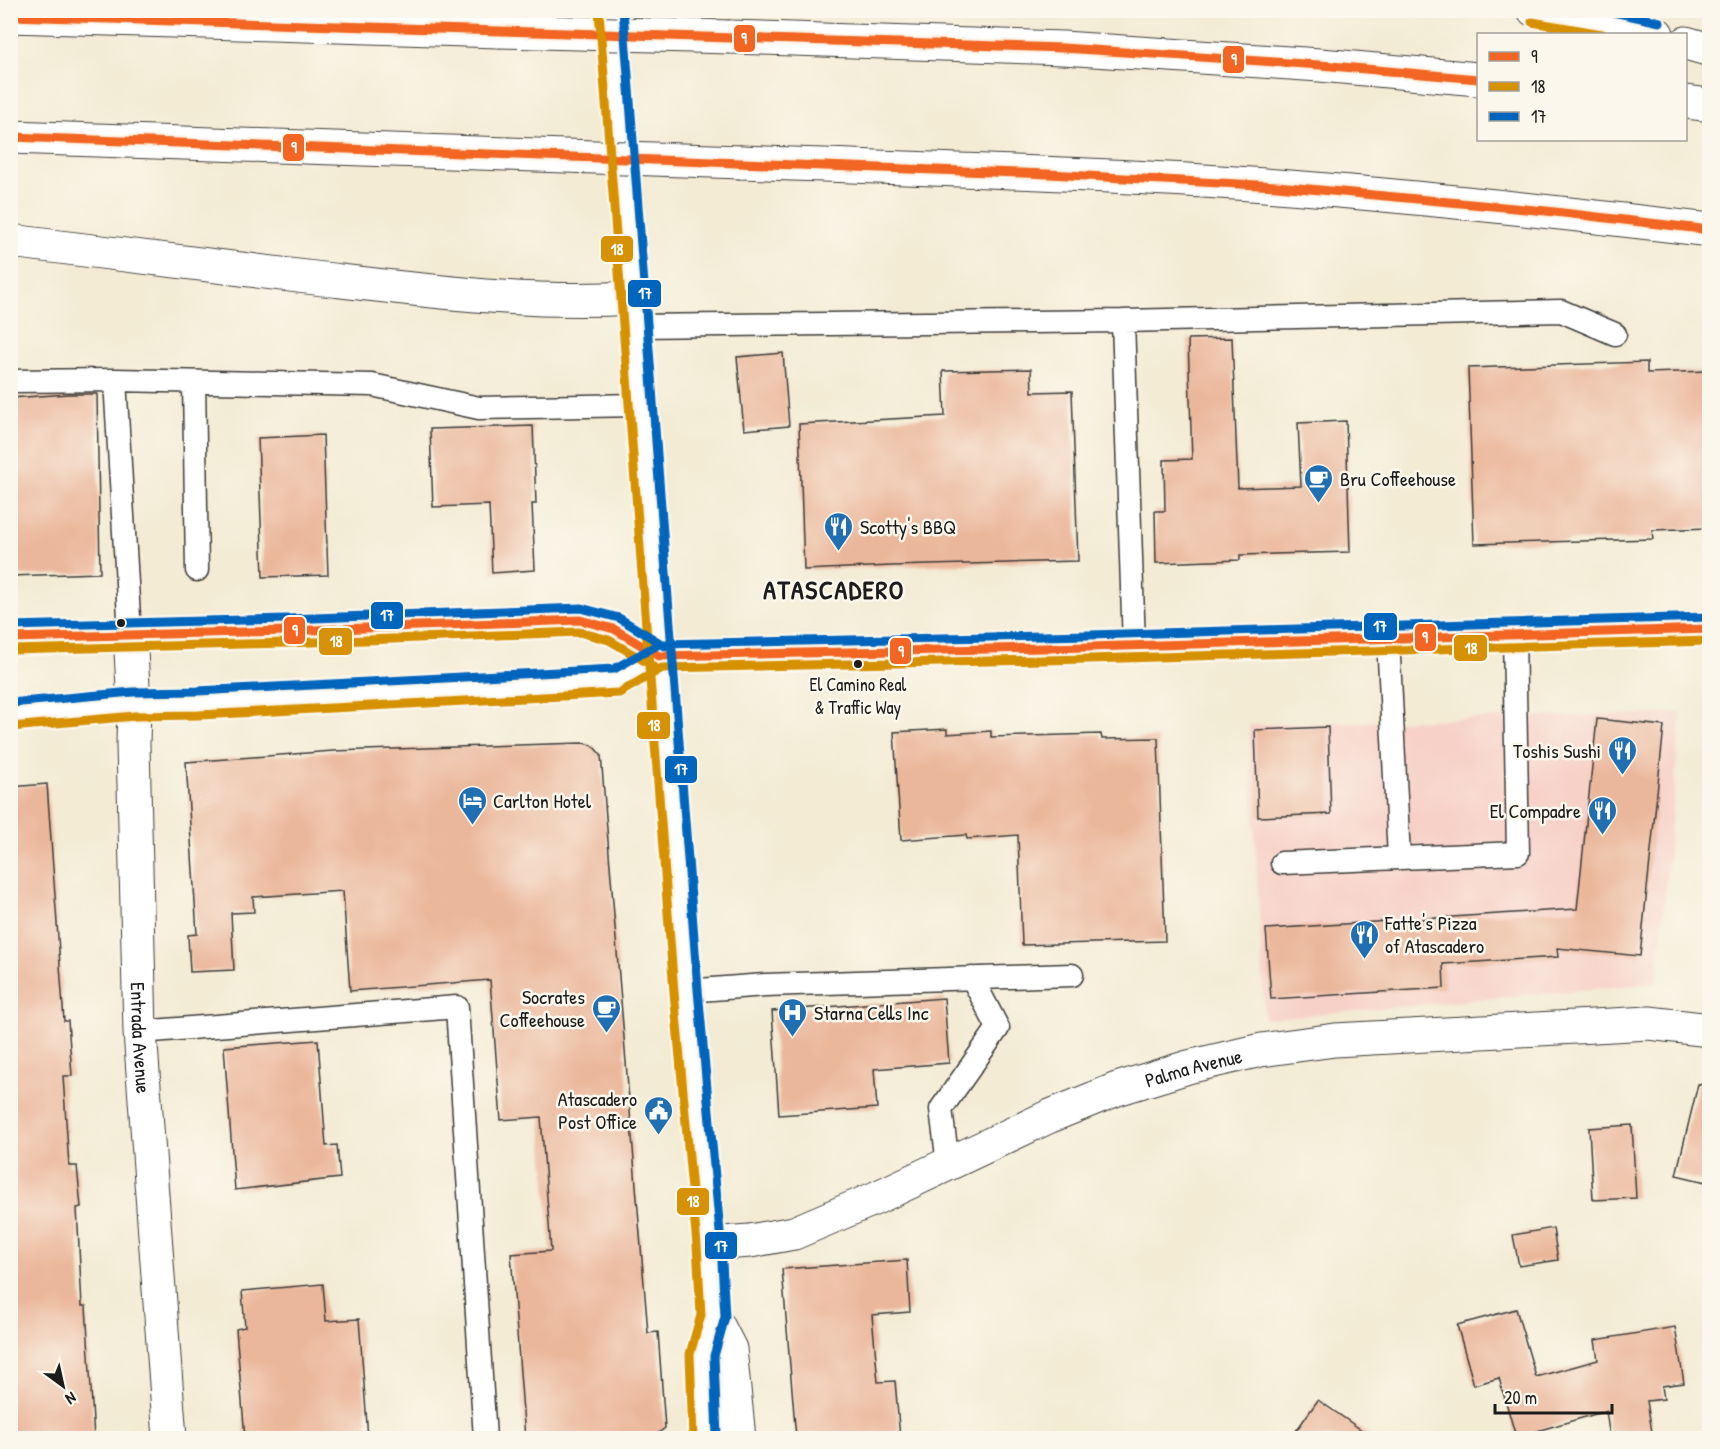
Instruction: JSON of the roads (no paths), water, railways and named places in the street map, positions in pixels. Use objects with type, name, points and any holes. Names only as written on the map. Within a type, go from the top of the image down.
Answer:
[{"type":"main road","points":[[611,10],[659,656],[709,1245],[713,1316],[702,1355],[705,1438]]},
{"type":"main road","points":[[1534,10],[1653,33]]},
{"type":"main road","points":[[10,16],[1063,48],[1320,65],[1477,79]]},
{"type":"main road","points":[[1687,43],[1710,50]]},
{"type":"main road","points":[[1687,102],[1710,105]]},
{"type":"main road","points":[[10,137],[741,162],[1277,186],[1534,210],[1710,230]]},
{"type":"main road","points":[[10,241],[437,293],[568,301],[633,312]]},
{"type":"main road","points":[[10,638],[580,620],[614,629],[659,656]]},
{"type":"main road","points":[[10,715],[134,704],[198,703],[609,682],[618,681],[659,656],[1134,646],[1710,629]]},
{"type":"main road","name":"Entrada Avenue","points":[[130,634],[134,704],[132,744],[140,1032],[170,1438]]},
{"type":"main road","name":"Palma Avenue","points":[[709,1245],[794,1233],[876,1198],[1048,1117],[1117,1089],[1188,1066],[1260,1050],[1335,1040],[1650,1023],[1710,1030]]},
{"type":"main road","points":[[713,1316],[730,1349],[739,1438]]},
{"type":"lane","points":[[633,312],[1123,321],[1561,311],[1615,334]]},
{"type":"lane","points":[[1123,321],[1134,646]]},
{"type":"lane","points":[[10,381],[115,380],[372,386],[479,408],[641,405]]},
{"type":"lane","points":[[115,380],[130,634]]},
{"type":"lane","points":[[194,382],[197,570]]},
{"type":"lane","points":[[1282,863],[1518,853],[1514,634]]},
{"type":"lane","points":[[1388,638],[1399,858]]},
{"type":"lane","points":[[686,991],[765,985],[1072,975]]},
{"type":"lane","points":[[948,1164],[941,1109],[998,1028],[972,978]]},
{"type":"lane","points":[[140,1032],[457,1007],[485,1438]]},
{"type":"place","name":"Bru Coffeehouse","points":[[1319,504]]},
{"type":"place","name":"Scotty's BBQ","points":[[839,552]]},
{"type":"place","name":"El Camino Real & Traffic Way","points":[[858,664]]},
{"type":"place","name":"Toshis Sushi","points":[[1622,776]]},
{"type":"place","name":"Carlton Hotel","points":[[472,826]]},
{"type":"place","name":"El Compadre","points":[[1602,836]]},
{"type":"place","name":"Fatte's Pizza of Atascadero","points":[[1364,960]]},
{"type":"place","name":"Socrates Coffeehouse","points":[[606,1034]]},
{"type":"place","name":"Starna Cells Inc","points":[[793,1038]]},
{"type":"place","name":"Atascadero Post Office","points":[[658,1136]]},
{"type":"district","name":"ATASCADERO","points":[[834,589]]}]
